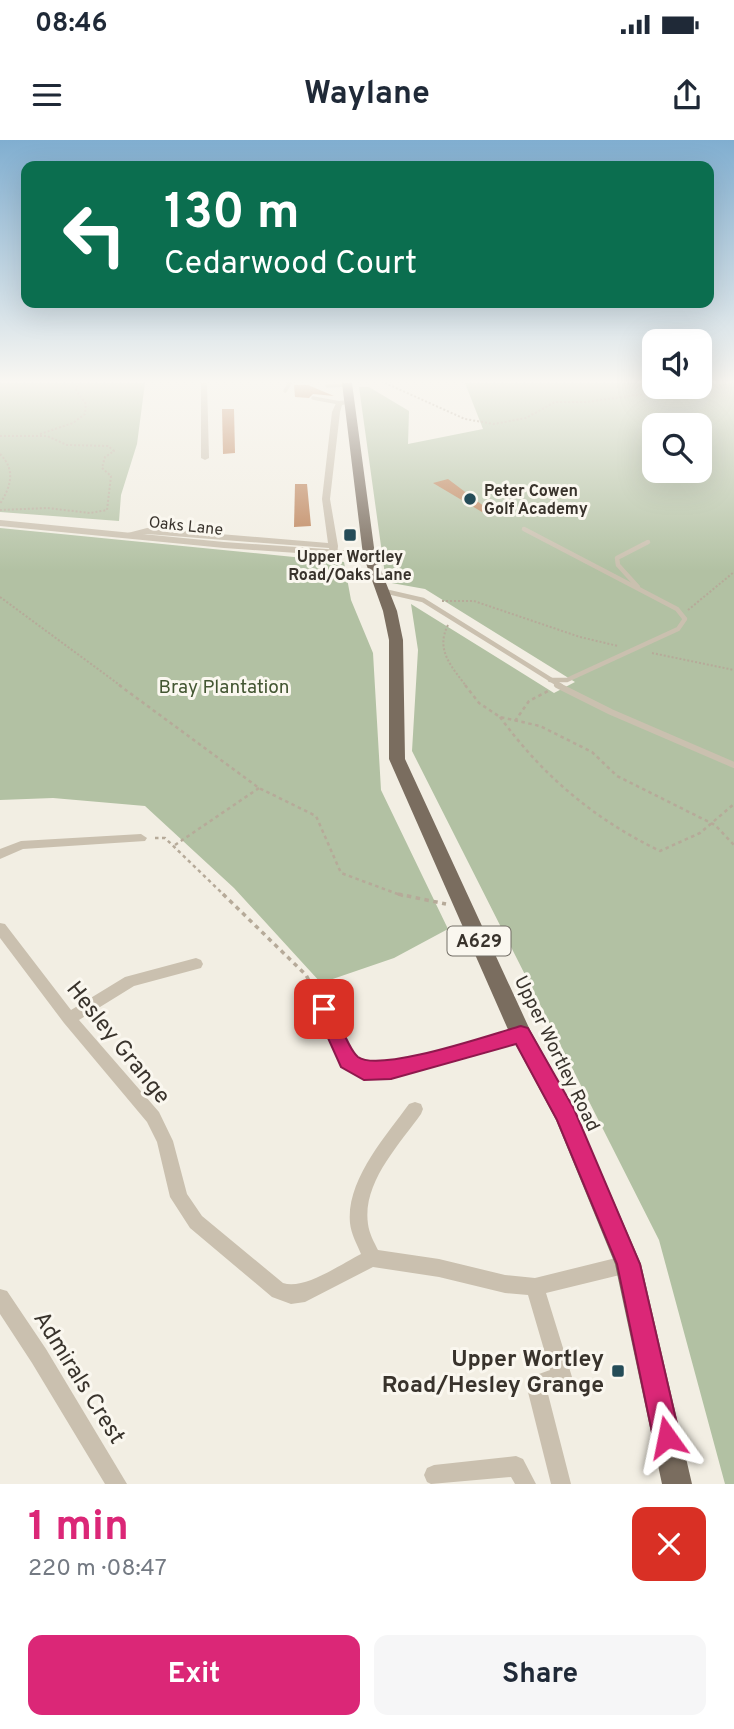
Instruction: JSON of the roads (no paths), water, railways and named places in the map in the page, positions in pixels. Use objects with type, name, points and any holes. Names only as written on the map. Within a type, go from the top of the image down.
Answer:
[{"type":"main road","name":"Upper Wortley Road","points":[[351,446],[369,555],[397,640],[397,759],[521,1034],[566,1116],[628,1264],[677,1484]]},
{"type":"street","points":[[205,446],[205,458]]},
{"type":"street","points":[[334,446],[326,502],[334,550]]},
{"type":"street","name":"Oaks Lane","points":[[0,523],[369,555]]},
{"type":"street","points":[[0,854],[21,845],[141,838]]},
{"type":"street","name":"Hesley Grange","points":[[0,929],[69,1019],[153,1117],[165,1140],[179,1198],[195,1222],[278,1291],[291,1295],[305,1293],[372,1258]]},
{"type":"street","points":[[69,1019],[130,981],[196,964]]},
{"type":"street","points":[[324,1009],[348,1061],[364,1071],[391,1070],[521,1034]]},
{"type":"street","points":[[415,1110],[378,1160],[364,1188],[359,1222],[372,1258],[439,1268],[505,1284],[535,1286],[628,1264]]},
{"type":"street","points":[[535,1286],[562,1377],[546,1381],[538,1392],[561,1484]]},
{"type":"street","name":"Admirals Crest","points":[[0,1298],[39,1356],[117,1484]]},
{"type":"street","points":[[434,1475],[516,1466],[526,1484]]},
{"type":"lane","points":[[524,529],[642,591],[683,614],[685,619],[678,629],[567,680],[548,680]]},
{"type":"lane","points":[[642,591],[618,565],[617,558],[648,542]]},
{"type":"lane","points":[[381,590],[423,600],[548,680],[611,712],[734,765]]},
{"type":"place","name":"Peter Cowen Golf Academy","points":[[470,499]]},
{"type":"place","name":"Upper Wortley Road/Oaks Lane","points":[[350,535]]},
{"type":"place","name":"Upper Wortley Road/Hesley Grange","points":[[618,1371]]},
{"type":"park label","name":"Bray Plantation","points":[[224,686]]}]
